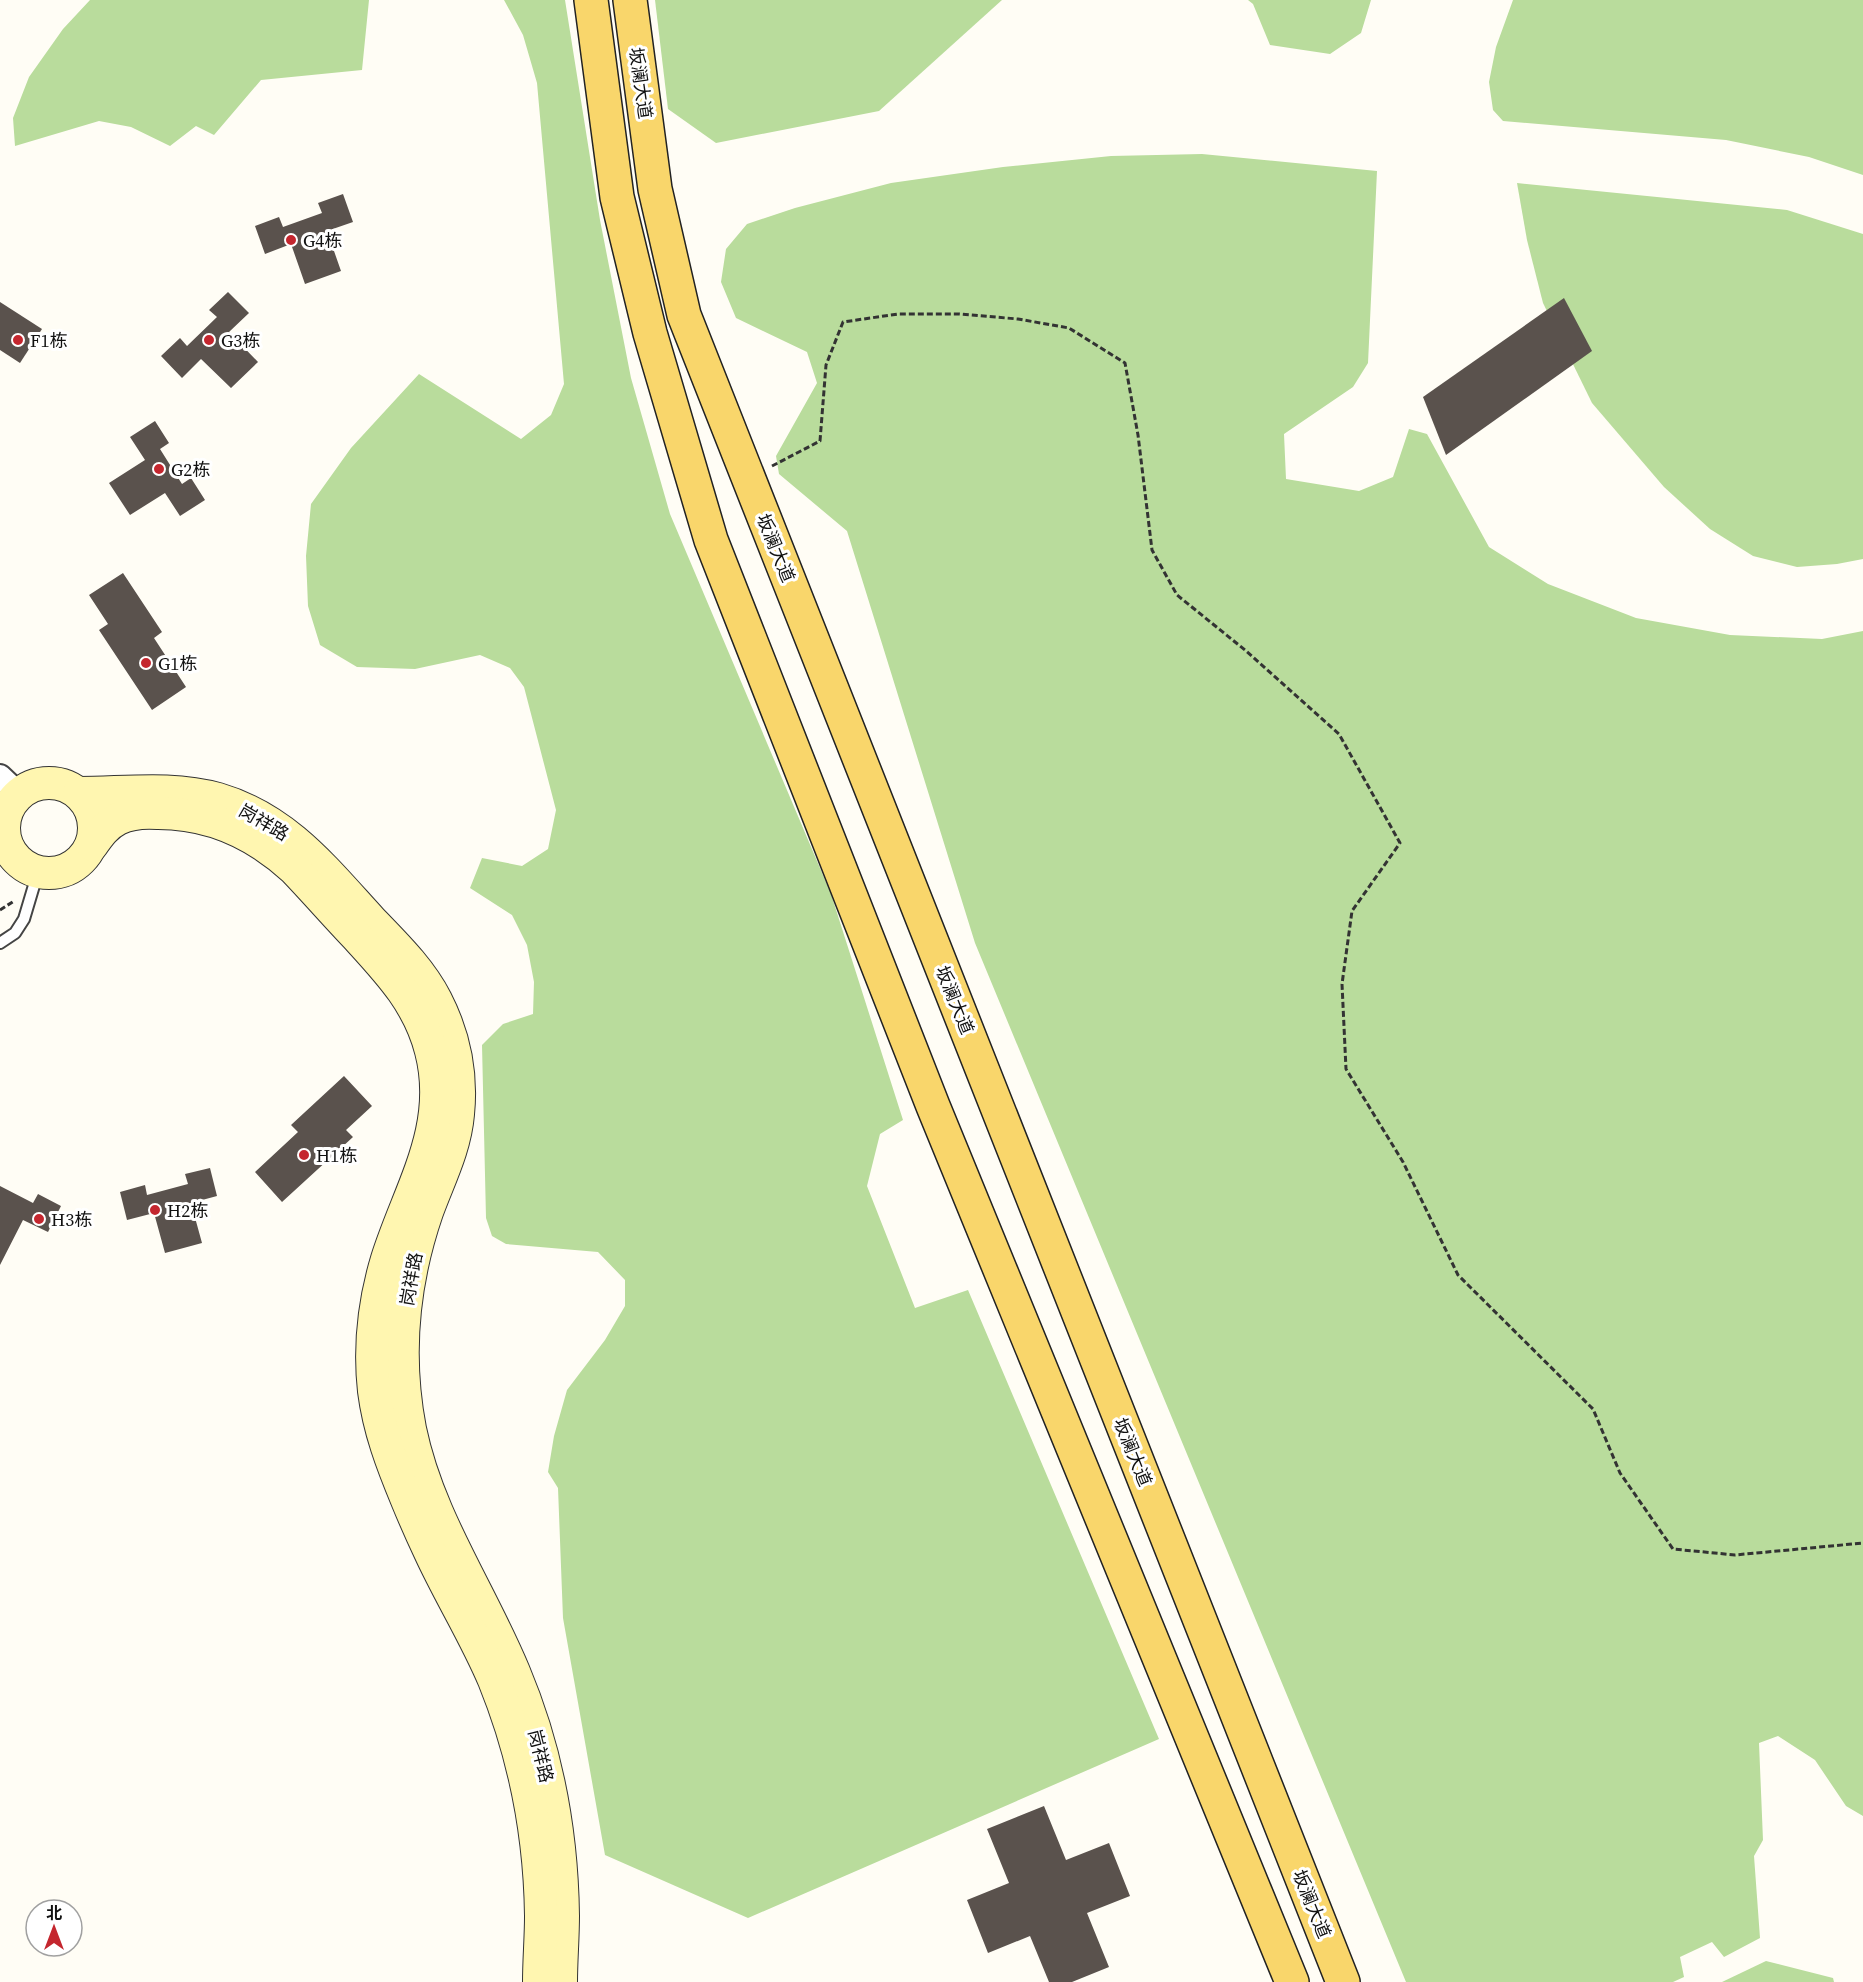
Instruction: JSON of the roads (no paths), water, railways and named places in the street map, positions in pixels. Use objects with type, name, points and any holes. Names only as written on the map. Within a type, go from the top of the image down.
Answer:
[{"type":"main road","points":[[591,0],[617,197],[650,333],[711,540],[933,1106],[1292,1982]]},
{"type":"main road","name":"坂澜大道","points":[[630,0],[655,189],[684,315],[1343,1982]]},
{"type":"street","points":[[49,782],[65,785],[79,793],[88,804],[94,817],[95,831],[92,845],[83,859],[70,868],[54,873],[38,872],[23,865],[12,853],[5,838],[4,822],[9,807],[9,785],[49,782]]},
{"type":"street","name":"岗祥路","points":[[79,793],[152,790],[195,794],[237,806],[276,826],[310,854],[410,961],[435,999],[445,1021],[457,1065],[459,1111],[450,1156],[429,1208],[411,1268],[403,1331],[405,1394],[416,1457],[426,1487],[449,1541],[495,1628],[515,1674],[532,1720],[545,1768],[555,1817],[561,1867],[563,1916],[561,1982]]},
{"type":"street","name":"岗祥路","points":[[92,845],[102,830],[134,813],[192,815],[247,834],[264,844],[294,869],[392,976],[410,1001],[424,1029],[435,1068],[437,1089],[435,1120],[428,1150],[408,1200],[380,1283],[372,1337],[374,1391],[383,1435],[394,1470],[429,1551],[475,1638],[511,1727],[528,1797],[538,1868],[541,1917],[539,1982]]},
{"type":"lane","points":[[0,943],[15,933],[24,919],[38,872]]},
{"type":"place","name":"G4栋","points":[[291,240]]},
{"type":"place","name":"F1栋","points":[[18,340]]},
{"type":"place","name":"G3栋","points":[[209,340]]},
{"type":"place","name":"G2栋","points":[[159,469]]},
{"type":"place","name":"G1栋","points":[[146,663]]},
{"type":"place","name":"H1栋","points":[[304,1155]]},
{"type":"place","name":"H2栋","points":[[155,1210]]},
{"type":"place","name":"H3栋","points":[[39,1219]]}]
